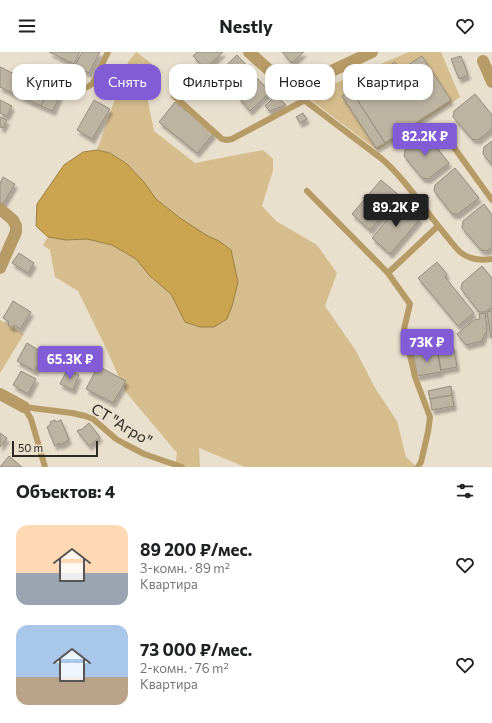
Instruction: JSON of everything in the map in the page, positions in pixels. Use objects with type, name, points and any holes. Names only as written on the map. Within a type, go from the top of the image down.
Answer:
[{"type":"street","points":[[249,52],[265,66]]},
{"type":"street","points":[[335,69],[372,52]]},
{"type":"street","points":[[483,61],[492,82]]},
{"type":"street","points":[[0,209],[13,220],[16,226],[16,232],[0,268]]},
{"type":"street","points":[[0,394],[24,407]]},
{"type":"lane","points":[[86,88],[93,83],[108,52]]},
{"type":"lane","points":[[178,100],[222,139],[227,140],[232,139],[305,100],[394,169],[460,252],[468,257],[480,260],[492,258]]},
{"type":"lane","points":[[453,146],[492,200]]},
{"type":"lane","points":[[307,191],[388,273],[410,304],[404,329],[415,377],[430,417],[421,462],[418,467]]},
{"type":"lane","points":[[388,273],[438,226]]},
{"type":"lane","points":[[24,407],[31,419],[45,467]]},
{"type":"lane","name":"СТ \"Агро\"","points":[[24,407],[72,413],[93,419],[116,439],[125,444],[144,454],[182,467]]},
{"type":"shaded area","points":[[136,52],[151,63],[127,64]]},
{"type":"shaded area","points":[[409,52],[441,52],[460,97],[377,150],[311,100],[335,100],[335,83],[343,80],[343,100],[433,100],[433,64],[381,64]]},
{"type":"shaded area","points":[[115,100],[148,100],[154,131],[195,163],[263,150],[273,159],[273,170],[262,206],[276,221],[317,245],[337,273],[325,306],[356,351],[375,388],[397,421],[406,457],[417,467],[245,467],[199,448],[200,467],[175,467],[177,453],[125,391],[78,291],[55,277],[50,250],[43,245],[48,237],[66,240],[87,239],[112,245],[136,259],[150,276],[171,294],[185,322],[233,263],[231,250],[219,241],[206,235],[180,218],[156,199],[144,182],[127,164],[111,153],[97,150]]},
{"type":"shaded area","points":[[97,150],[110,153],[127,164],[144,182],[156,199],[180,218],[206,235],[219,241],[231,250],[238,282],[227,319],[214,327],[200,327],[185,322],[171,294],[150,276],[136,259],[112,245],[87,239],[66,240],[48,237],[36,226],[37,204],[64,165],[83,152]]},
{"type":"shaded area","points":[[0,320],[24,334],[0,373]]},
{"type":"building","points":[[49,52],[80,52],[74,64]]},
{"type":"building","points":[[82,52],[100,52],[89,73],[86,72],[86,64],[76,64]]},
{"type":"building","points":[[197,52],[223,52],[210,64],[200,64],[193,56]]},
{"type":"building","points":[[282,52],[304,52],[292,63]]},
{"type":"building","points":[[237,55],[245,64],[228,64]]},
{"type":"building","points":[[422,56],[427,64],[409,64]]},
{"type":"building","points":[[461,56],[468,75],[459,79],[451,59]]},
{"type":"building","points":[[0,67],[12,73],[12,93],[0,87]]},
{"type":"building","points":[[433,73],[451,100],[385,143],[357,100],[433,100]]},
{"type":"building","points":[[258,79],[265,87],[265,97],[250,111],[241,100],[257,100]]},
{"type":"building","points":[[475,94],[492,115],[492,129],[478,140],[472,139],[453,117],[454,111]]},
{"type":"building","points":[[0,100],[12,106],[7,116],[0,113]]},
{"type":"building","points":[[28,100],[44,100],[41,106]]},
{"type":"building","points":[[44,100],[58,100],[53,111],[41,106]]},
{"type":"building","points":[[94,100],[110,109],[92,139],[77,130]]},
{"type":"building","points":[[271,100],[281,100],[286,105],[270,111],[265,106]]},
{"type":"building","points":[[345,100],[357,100],[385,143],[376,148]]},
{"type":"building","points":[[175,102],[214,133],[197,153],[159,122]]},
{"type":"building","points":[[303,113],[307,119],[300,123],[296,117]]},
{"type":"building","points":[[0,117],[7,120],[3,128],[0,127]]},
{"type":"building","points":[[425,133],[449,163],[428,179],[422,178],[404,156],[405,150]]},
{"type":"building","points":[[492,141],[492,165],[483,154],[484,147]]},
{"type":"building","points":[[455,168],[479,198],[458,214],[452,214],[434,191],[435,185]]},
{"type":"building","points":[[3,177],[15,184],[3,204],[0,203],[0,183]]},
{"type":"building","points":[[381,180],[400,196],[370,230],[352,214]]},
{"type":"building","points":[[401,203],[420,219],[390,254],[372,238]]},
{"type":"building","points":[[484,204],[492,215],[492,247],[487,251],[481,250],[462,228],[463,221]]},
{"type":"building","points":[[19,253],[34,263],[28,273],[12,263]]},
{"type":"building","points":[[437,262],[447,274],[445,277],[474,313],[458,326],[418,278]]},
{"type":"building","points":[[482,266],[492,278],[492,307],[485,312],[479,312],[461,289],[462,283]]},
{"type":"building","points":[[13,301],[31,312],[20,329],[14,325],[13,328],[8,325],[9,322],[3,318]]},
{"type":"building","points":[[492,311],[492,337],[491,338],[487,312]]},
{"type":"building","points":[[485,313],[487,333],[485,333],[482,341],[466,345],[457,334],[474,320],[480,319],[479,314]]},
{"type":"building","points":[[27,343],[45,354],[35,371],[17,361]]},
{"type":"building","points":[[453,345],[457,367],[441,370],[437,348]]},
{"type":"building","points":[[437,350],[441,372],[417,376],[413,354]]},
{"type":"building","points":[[98,366],[126,381],[113,403],[86,389]]},
{"type":"building","points":[[67,370],[79,375],[73,390],[60,384]]},
{"type":"building","points":[[21,371],[36,379],[28,394],[13,385]]},
{"type":"building","points":[[451,386],[452,395],[430,399],[428,391]]},
{"type":"building","points":[[452,395],[454,406],[432,410],[430,399]]},
{"type":"building","points":[[55,420],[56,422],[61,420],[69,440],[55,446],[47,427],[51,424],[50,422]]},
{"type":"building","points":[[89,423],[100,437],[89,446],[77,431],[80,429],[81,430]]},
{"type":"building","points":[[0,433],[7,438],[0,447]]},
{"type":"building","points":[[9,456],[22,467],[0,467]]}]
